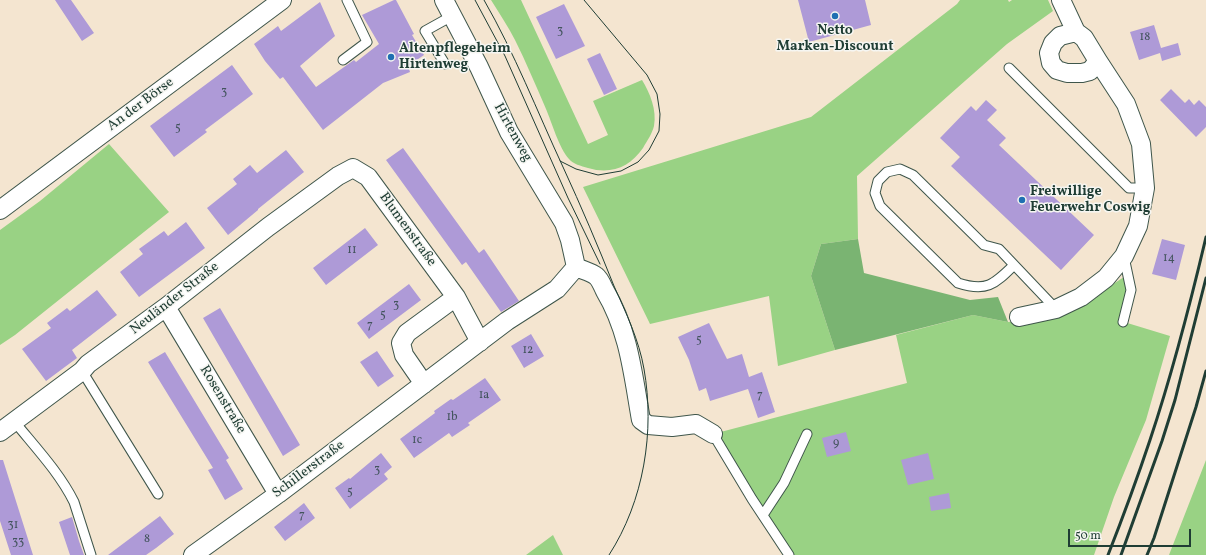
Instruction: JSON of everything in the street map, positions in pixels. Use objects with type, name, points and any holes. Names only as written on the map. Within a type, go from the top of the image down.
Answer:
[{"type":"street","name":"An der Börse","points":[[0,210],[282,0]]},
{"type":"street","name":"Hirtenweg","points":[[444,0],[479,67],[509,132],[564,223],[570,240],[576,267]]},
{"type":"street","points":[[1019,317],[1056,309],[1082,297],[1106,278],[1124,256],[1138,226],[1145,188],[1141,144],[1126,104],[1084,38],[1076,32],[1061,0]]},
{"type":"street","points":[[1076,32],[1060,36],[1053,43],[1049,53],[1051,63],[1058,70],[1067,73],[1082,73],[1090,71],[1098,61]]},
{"type":"street","name":"Blumenstraße","points":[[353,168],[368,177],[456,297],[480,342]]},
{"type":"street","name":"Neuländer Straße","points":[[0,432],[82,371],[88,364],[166,307],[268,227],[338,176],[353,168]]},
{"type":"street","points":[[480,342],[508,321],[557,289],[576,267],[596,276],[612,302],[621,324],[635,375],[641,420],[648,425],[672,427],[696,424],[713,434]]},
{"type":"street","points":[[424,384],[404,355],[401,343],[407,333],[456,297]]},
{"type":"street","name":"Rosenstraße","points":[[166,307],[278,494]]},
{"type":"street","name":"Schillerstraße","points":[[193,555],[278,494],[353,436],[480,342]]},
{"type":"lane","points":[[343,60],[368,42],[347,0]]},
{"type":"lane","points":[[445,64],[425,31],[452,16]]},
{"type":"lane","points":[[1009,68],[1129,188],[1145,188]]},
{"type":"lane","points":[[1014,265],[1000,280],[986,286],[972,288],[958,283],[880,206],[875,193],[878,181],[887,172],[900,168],[914,174],[984,245],[999,249],[1056,309]]},
{"type":"lane","points":[[1123,322],[1131,290],[1124,256]]},
{"type":"lane","points":[[82,371],[158,494]]},
{"type":"lane","points":[[14,421],[56,474],[71,496],[91,555]]},
{"type":"lane","points":[[713,434],[763,516],[789,555]]},
{"type":"lane","points":[[763,516],[784,483],[807,434]]},
{"type":"green space","points":[[491,0],[521,0],[588,144],[608,135],[593,101],[642,80],[648,90],[654,108],[655,120],[651,135],[638,155],[626,165],[612,170],[596,170],[580,166],[569,159],[559,142],[515,40]]},
{"type":"green space","points":[[960,0],[1008,0],[1009,2],[1012,0],[1048,0],[1053,11],[1007,44],[857,176],[858,239],[821,244],[811,276],[835,350],[778,366],[769,296],[650,324],[583,187],[811,117],[957,4]]},
{"type":"green space","points":[[109,144],[169,212],[15,335],[0,345],[0,230],[40,201]]},
{"type":"green space","points":[[858,239],[864,273],[970,300],[998,297],[1008,322],[973,315],[835,350],[811,276],[821,244]]},
{"type":"green space","points":[[1127,275],[1131,290],[1124,322],[1170,336],[1146,420],[1114,497],[1094,555],[789,555],[713,434],[907,383],[896,335],[973,315],[1008,322],[1056,316],[1098,294]]},
{"type":"green space","points":[[1206,460],[1206,555],[1169,555]]},
{"type":"green space","points":[[553,535],[563,555],[526,555]]},
{"type":"building","points":[[55,0],[71,0],[94,33],[82,41]]},
{"type":"building","points":[[396,0],[414,34],[412,35],[424,55],[408,66],[410,72],[383,83],[323,130],[283,77],[280,79],[265,61],[254,44],[278,26],[281,31],[320,2],[335,36],[300,66],[316,87],[354,60],[356,62],[379,44],[362,15]]},
{"type":"building","name":"Netto Marken-Discount","points":[[798,0],[865,0],[871,25],[809,42]]},
{"type":"building","points":[[564,4],[585,46],[556,59],[536,17]]},
{"type":"building","points":[[1154,25],[1161,48],[1178,43],[1181,55],[1162,61],[1160,53],[1139,60],[1130,32]]},
{"type":"building","points":[[600,53],[617,89],[604,95],[587,59]]},
{"type":"building","points":[[232,65],[253,94],[205,130],[207,132],[174,157],[150,126]]},
{"type":"building","points":[[1171,89],[1185,103],[1189,99],[1194,105],[1199,100],[1206,107],[1206,127],[1196,137],[1160,100]]},
{"type":"building","name":"Freiwillige Feuerwehr Coswig","points":[[986,100],[997,110],[987,120],[1006,138],[999,145],[1094,235],[1061,270],[951,166],[960,157],[940,138],[971,106],[976,111]]},
{"type":"building","points":[[403,148],[479,253],[484,249],[519,301],[501,312],[466,262],[462,265],[386,160]]},
{"type":"building","points":[[286,150],[304,172],[228,235],[207,208],[237,184],[233,179],[250,165],[257,173]]},
{"type":"building","points":[[186,222],[205,248],[139,297],[120,272],[143,254],[139,249],[164,231],[168,236]]},
{"type":"building","points":[[365,228],[378,245],[326,285],[313,268]]},
{"type":"building","points":[[1162,239],[1185,245],[1176,280],[1152,274]]},
{"type":"building","points":[[409,284],[421,300],[369,339],[357,323]]},
{"type":"building","points":[[97,290],[117,315],[72,350],[77,358],[46,381],[22,349],[51,328],[47,323],[67,308],[70,311]]},
{"type":"building","points":[[220,308],[300,445],[283,456],[203,318]]},
{"type":"building","points":[[709,323],[727,359],[742,354],[749,377],[762,372],[775,412],[758,418],[748,389],[710,401],[706,388],[699,391],[689,360],[678,337]]},
{"type":"building","points":[[531,334],[544,356],[524,368],[511,346]]},
{"type":"building","points":[[377,351],[394,376],[378,387],[360,362]]},
{"type":"building","points":[[165,352],[229,458],[226,460],[243,489],[225,500],[208,470],[213,468],[148,362]]},
{"type":"building","points":[[485,378],[501,400],[468,423],[470,425],[452,437],[449,433],[414,458],[400,439],[435,413],[434,411]]},
{"type":"building","points":[[846,432],[851,451],[827,457],[822,438]]},
{"type":"building","points":[[381,453],[392,467],[384,474],[388,479],[350,509],[335,488],[349,478],[350,479]]},
{"type":"building","points":[[928,453],[934,479],[908,485],[901,460]]},
{"type":"building","points":[[0,460],[3,460],[33,555],[11,555],[0,521]]},
{"type":"building","points":[[949,493],[951,508],[931,511],[929,497]]},
{"type":"building","points":[[304,503],[315,518],[285,541],[274,527]]},
{"type":"building","points":[[160,516],[174,534],[156,548],[146,555],[108,555]]},
{"type":"building","points":[[72,517],[84,555],[70,555],[59,522]]},
{"type":"tram line","points":[[475,0],[505,56],[568,198],[600,264]]},
{"type":"tram line","points":[[484,0],[516,62],[576,196],[632,327],[642,358],[647,393],[648,417],[644,465],[631,512],[609,555]]},
{"type":"tram line","points":[[560,161],[576,169],[598,175],[621,171],[638,162],[649,150],[659,131],[660,114],[657,94],[647,75],[584,0]]},
{"type":"railway","points":[[1108,555],[1135,484],[1166,390],[1194,288],[1206,237]]},
{"type":"railway","points":[[1121,555],[1162,441],[1175,400],[1206,278]]},
{"type":"railway","points":[[1147,555],[1154,538],[1206,371]]},
{"type":"place","name":"Netto Marken-Discount","points":[[835,16]]},
{"type":"place","name":"Altenpflegeheim Hirtenweg","points":[[391,57]]},
{"type":"place","name":"Freiwillige Feuerwehr Coswig","points":[[1022,200]]}]
